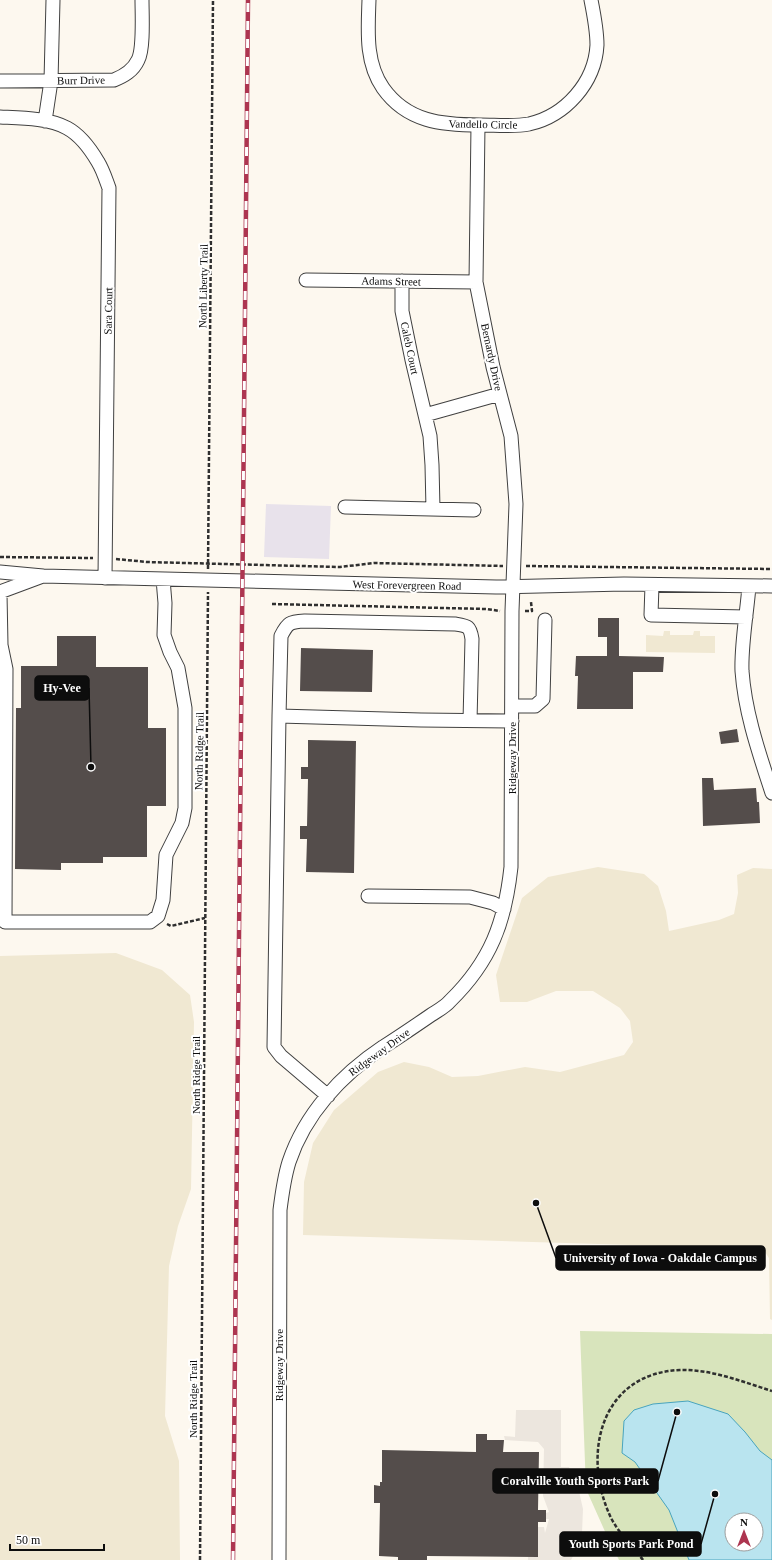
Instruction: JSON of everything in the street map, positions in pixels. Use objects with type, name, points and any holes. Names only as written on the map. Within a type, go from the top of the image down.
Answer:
[{"type":"street","name":"Burr Drive","points":[[45,121],[51,80],[53,0]]},
{"type":"street","name":"Burr Drive","points":[[0,81],[114,80],[127,74],[139,60],[141,45],[142,0]]},
{"type":"street","name":"Vandello Circle","points":[[369,0],[368,44],[370,59],[383,88],[408,112],[422,119],[438,124],[478,125],[530,124],[559,111],[570,102],[589,77],[594,63],[597,46],[596,29],[591,0]]},
{"type":"street","name":"Sara Court","points":[[0,117],[45,121],[67,128],[86,144],[99,163],[109,188],[105,578]]},
{"type":"street","name":"Bernardy Drive","points":[[478,125],[476,282],[493,367],[511,436],[516,504],[512,587]]},
{"type":"street","name":"Adams Street","points":[[306,280],[476,282]]},
{"type":"street","name":"Caleb Court","points":[[402,281],[402,311],[431,443],[433,509]]},
{"type":"street","points":[[425,415],[500,394]]},
{"type":"street","points":[[345,507],[474,510]]},
{"type":"street","name":"West Forevergreen Road","points":[[0,572],[43,576],[105,578],[512,587],[652,585],[772,586]]},
{"type":"street","name":"West Forevergreen Road","points":[[0,593],[43,576]]},
{"type":"street","points":[[0,593],[1,645],[6,669],[2,922],[150,922],[158,916],[163,900],[166,855],[182,824],[185,808],[185,708],[178,668],[164,635],[165,603],[163,579]]},
{"type":"street","points":[[652,585],[651,615],[746,617]]},
{"type":"street","points":[[749,586],[742,670],[745,694],[755,741],[772,793]]},
{"type":"street","name":"Ridgeway Drive","points":[[279,1560],[280,1210],[283,1185],[289,1162],[308,1123],[328,1096],[354,1068],[378,1050],[449,1003],[476,970],[490,948],[508,896],[511,867],[512,587]]},
{"type":"street","points":[[512,706],[535,706],[543,699],[544,620]]},
{"type":"street","points":[[328,1096],[281,1056],[274,1047],[280,636],[286,626],[291,622],[305,621],[455,624],[466,626],[470,630],[472,639],[470,721]]},
{"type":"street","points":[[279,716],[512,721]]},
{"type":"street","points":[[368,896],[470,897],[493,903],[504,909]]},
{"type":"path","name":"North Liberty Trail","points":[[208,572],[213,0]]},
{"type":"path","points":[[0,557],[90,558]]},
{"type":"path","points":[[121,559],[147,562],[340,567],[374,563],[501,566]]},
{"type":"path","points":[[525,566],[772,568]]},
{"type":"path","points":[[531,566],[531,571]]},
{"type":"path","name":"North Ridge Trail","points":[[200,1560],[208,590]]},
{"type":"path","points":[[525,611],[532,611],[531,602]]},
{"type":"path","points":[[272,604],[487,609],[500,611]]},
{"type":"path","points":[[158,916],[171,926],[205,918]]},
{"type":"path","points":[[643,1560],[620,1532],[608,1511],[598,1475],[598,1444],[603,1425],[615,1400],[631,1385],[651,1375],[667,1371],[682,1370],[708,1372],[772,1391]]},
{"type":"shaded area","points":[[266,504],[331,506],[329,559],[264,557]]},
{"type":"shaded area","points":[[664,631],[670,631],[670,635],[693,635],[694,631],[700,631],[700,636],[715,636],[715,653],[646,652],[646,635],[663,636]]},
{"type":"shaded area","points":[[598,867],[644,874],[658,886],[666,911],[669,931],[719,920],[734,914],[738,893],[737,875],[753,868],[772,869],[772,1320],[770,1319],[769,1258],[763,1249],[303,1235],[304,1182],[313,1143],[334,1110],[378,1072],[404,1062],[429,1067],[452,1077],[478,1076],[525,1067],[560,1072],[624,1055],[633,1042],[630,1021],[620,1008],[593,991],[556,991],[527,1002],[500,1002],[496,975],[522,898],[548,877]]},
{"type":"shaded area","points":[[116,953],[162,970],[190,995],[194,1022],[191,1189],[178,1226],[169,1266],[165,1416],[179,1461],[180,1560],[0,1560],[0,956]]},
{"type":"shaded area","points":[[516,1410],[561,1410],[561,1467],[569,1467],[578,1487],[583,1509],[582,1533],[578,1547],[571,1560],[528,1560],[528,1557],[538,1557],[538,1527],[544,1527],[545,1533],[549,1519],[546,1519],[546,1513],[549,1512],[543,1496],[544,1449],[538,1442],[505,1440],[504,1436],[515,1437]]},
{"type":"green space","points":[[580,1331],[772,1334],[772,1560],[619,1560],[586,1489]]},
{"type":"water","points":[[688,1401],[728,1414],[760,1451],[772,1460],[772,1560],[689,1560],[669,1510],[635,1462],[622,1453],[624,1421],[634,1410],[653,1404]]},
{"type":"building","points":[[598,618],[619,618],[619,656],[664,657],[663,672],[633,672],[633,709],[577,709],[578,676],[575,676],[576,656],[607,656],[607,637],[598,637]]},
{"type":"building","points":[[57,636],[96,636],[96,667],[148,667],[148,728],[166,728],[166,806],[147,806],[147,857],[103,857],[103,863],[61,863],[61,870],[15,869],[16,708],[21,708],[21,666],[57,666]]},
{"type":"building","points":[[301,648],[373,650],[372,692],[300,691]]},
{"type":"building","points":[[737,729],[739,742],[721,744],[719,732]]},
{"type":"building","points":[[308,740],[356,741],[354,873],[306,872],[307,839],[300,839],[300,826],[307,826],[308,779],[301,779],[301,767],[308,767]]},
{"type":"building","points":[[702,778],[713,778],[714,790],[756,788],[757,802],[759,802],[760,823],[703,826]]},
{"type":"building","points":[[476,1434],[487,1434],[487,1440],[504,1440],[503,1452],[539,1452],[538,1510],[546,1510],[546,1522],[538,1522],[538,1557],[427,1556],[427,1560],[398,1560],[398,1557],[379,1556],[380,1503],[374,1503],[374,1485],[380,1486],[380,1482],[382,1482],[382,1450],[476,1452]]},
{"type":"railway","points":[[233,1560],[248,0]]},
{"type":"place","name":"Hy-Vee","points":[[91,767]]},
{"type":"place","name":"University of Iowa - Oakdale Campus","points":[[536,1203]]},
{"type":"place","name":"Coralville Youth Sports Park","points":[[677,1412]]},
{"type":"place","name":"Youth Sports Park Pond","points":[[715,1494]]}]
